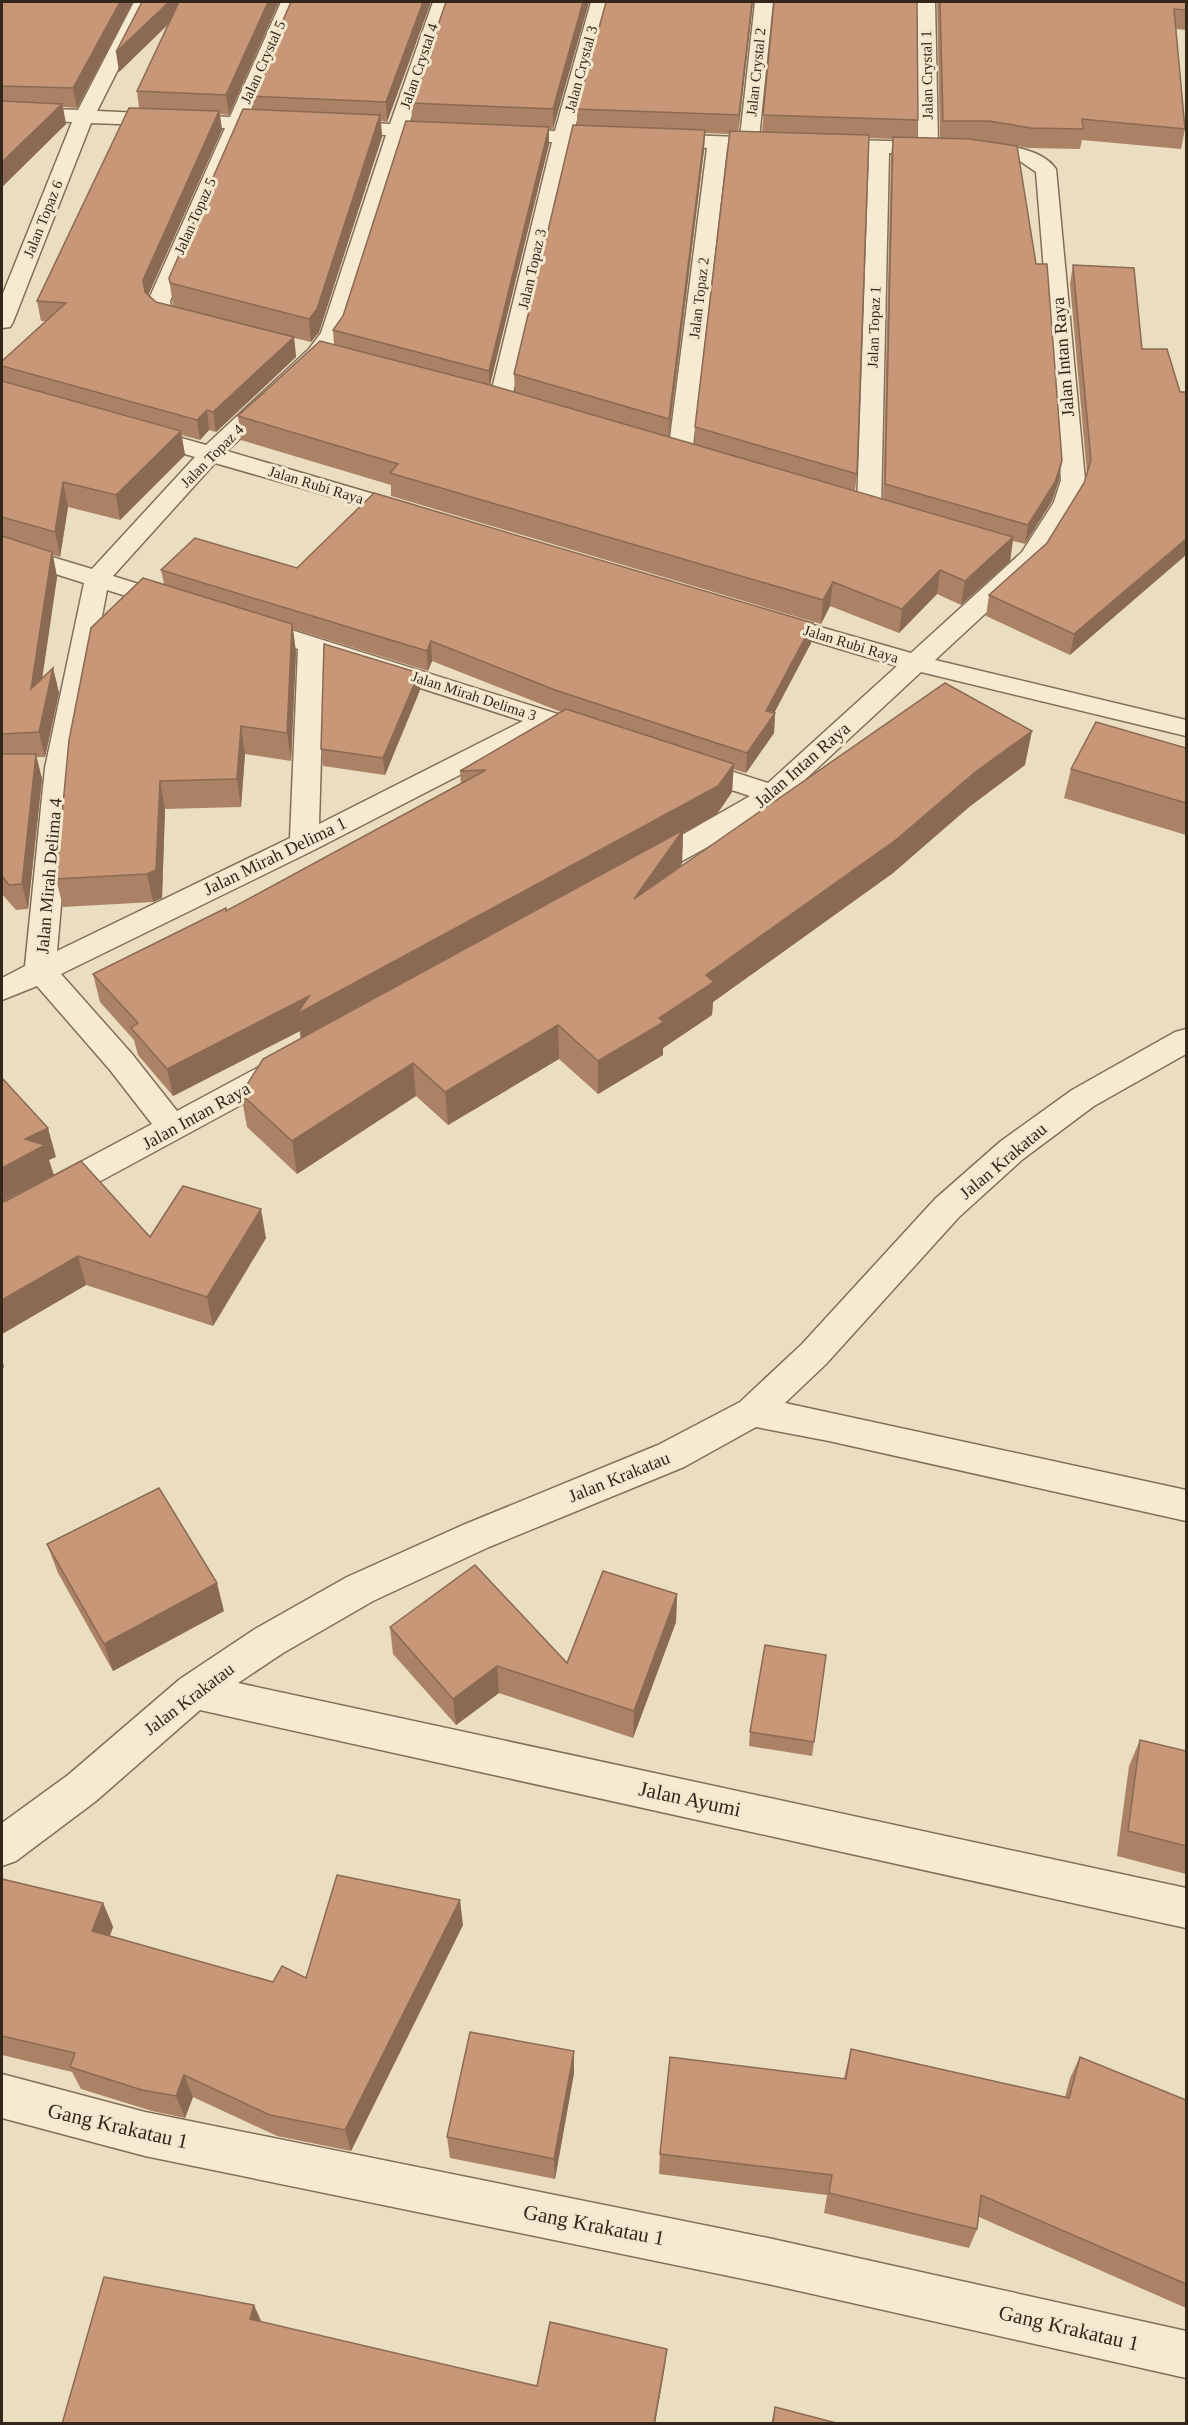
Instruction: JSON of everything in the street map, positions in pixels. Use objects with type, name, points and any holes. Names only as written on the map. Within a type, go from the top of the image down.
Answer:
[{"type":"street","name":"Jalan Topaz 6","points":[[2,322],[84,117],[142,2]]},
{"type":"street","name":"Jalan Crystal 5","points":[[236,122],[290,2]]},
{"type":"street","name":"Jalan Crystal 4","points":[[397,130],[442,2]]},
{"type":"street","name":"Jalan Crystal 3","points":[[563,137],[600,2]]},
{"type":"street","name":"Jalan Crystal 2","points":[[749,143],[764,2]]},
{"type":"street","name":"Jalan Crystal 1","points":[[926,2],[928,148]]},
{"type":"street","points":[[2,113],[474,134],[928,148]]},
{"type":"street","name":"Jalan Topaz 5","points":[[214,327],[161,311],[159,301],[236,122]]},
{"type":"street","name":"Jalan Topaz 4","points":[[97,579],[306,351],[337,322],[397,130]]},
{"type":"street","name":"Jalan Topaz 3","points":[[500,401],[563,137]]},
{"type":"street","name":"Jalan Topaz 2","points":[[658,447],[691,457],[718,142]]},
{"type":"street","name":"Jalan Topaz 1","points":[[869,507],[879,147]]},
{"type":"street","name":"Jalan Intan Raya","points":[[618,884],[732,821],[773,794],[915,663],[1022,554],[1066,502],[1073,480],[1048,173],[1039,163],[1013,153],[928,148]]},
{"type":"street","points":[[306,351],[340,360]]},
{"type":"street","points":[[477,395],[523,408]]},
{"type":"street","name":"Jalan Rubi Raya","points":[[112,425],[427,518]]},
{"type":"street","points":[[2,549],[198,610]]},
{"type":"street","name":"Jalan Mirah Delima 4","points":[[97,579],[48,768],[40,970],[121,1062],[173,1129]]},
{"type":"street","name":"Jalan Rubi Raya","points":[[745,612],[915,663],[1186,728]]},
{"type":"street","name":"Jalan Mirah Delima 3","points":[[232,620],[615,742]]},
{"type":"street","points":[[304,843],[311,644]]},
{"type":"street","name":"Jalan Mirah Delima 1","points":[[2,990],[304,843],[548,719]]},
{"type":"street","points":[[671,760],[773,794]]},
{"type":"street","name":"Jalan Krakatau","points":[[2,1847],[82,1788],[194,1691],[269,1641],[360,1589],[476,1536],[671,1456],[753,1412],[814,1354],[947,1208],[1012,1150],[1083,1098],[1186,1040]]},
{"type":"street","name":"Jalan Intan Raya","points":[[2,1219],[308,1055]]},
{"type":"street","points":[[753,1412],[829,1426],[1186,1506]]},
{"type":"street","name":"Jalan Ayumi","points":[[194,1691],[1186,1908]]},
{"type":"street","name":"Gang Krakatau 1","points":[[2,2096],[145,2134],[768,2261],[1186,2355]]},
{"type":"building","points":[[2,2],[120,2],[73,88],[2,86]]},
{"type":"building","points":[[142,2],[169,2],[116,52]]},
{"type":"building","points":[[179,2],[268,2],[226,95],[137,91]]},
{"type":"building","points":[[291,2],[423,2],[386,102],[250,96]]},
{"type":"building","points":[[446,2],[583,2],[553,109],[411,103]]},
{"type":"building","points":[[606,2],[752,2],[739,115],[577,109]]},
{"type":"building","points":[[774,2],[917,2],[918,120],[763,115]]},
{"type":"building","points":[[940,2],[1186,2],[1186,10],[1174,9],[1185,129],[1082,119],[1083,129],[1031,128],[989,121],[943,121]]},
{"type":"building","points":[[2,101],[62,104],[2,162]]},
{"type":"building","points":[[129,108],[219,111],[143,280],[145,292],[156,302],[294,337],[213,412],[207,410],[197,420],[2,366],[2,361],[66,303],[37,301]]},
{"type":"building","points":[[243,109],[380,115],[317,309],[309,319],[170,283],[169,278]]},
{"type":"building","points":[[406,121],[549,127],[489,371],[333,330],[343,316]]},
{"type":"building","points":[[573,125],[705,130],[669,419],[514,374]]},
{"type":"building","points":[[730,131],[869,135],[857,474],[695,427]]},
{"type":"building","points":[[893,137],[970,139],[1017,146],[1036,264],[1047,264],[1062,461],[1055,482],[1028,525],[885,484]]},
{"type":"building","points":[[1073,265],[1134,268],[1142,349],[1167,349],[1180,392],[1186,392],[1186,539],[1074,634],[989,595],[1047,543],[1084,483],[1091,460]]},
{"type":"building","points":[[320,341],[490,385],[1013,537],[965,581],[940,570],[902,609],[833,582],[823,600],[390,473],[398,464],[238,416]]},
{"type":"building","points":[[2,381],[181,431],[116,495],[63,482],[55,532],[2,517]]},
{"type":"building","points":[[374,493],[813,623],[766,711],[775,713],[747,753],[555,690],[431,641],[427,651],[161,570],[195,538],[297,568]]},
{"type":"building","points":[[2,536],[52,552],[31,689],[53,668],[39,732],[2,734]]},
{"type":"building","points":[[143,578],[292,624],[287,733],[241,726],[237,779],[160,781],[156,870],[147,874],[56,879],[69,740],[91,628]]},
{"type":"building","points":[[324,644],[419,673],[383,758],[321,749]]},
{"type":"building","points":[[945,683],[1032,731],[974,773],[897,839],[706,975],[714,982],[659,1018],[664,1022],[598,1061],[558,1025],[445,1092],[413,1063],[292,1141],[241,1094],[263,1059],[683,830],[634,899]]},
{"type":"building","points":[[566,709],[734,764],[718,786],[297,1014],[309,996],[167,1069],[131,1028],[138,1023],[93,974],[226,908],[226,911],[486,770],[460,771]]},
{"type":"building","points":[[1096,722],[1186,748],[1186,803],[1071,769]]},
{"type":"building","points":[[2,754],[36,754],[22,884],[9,885],[2,876]]},
{"type":"building","points":[[2,1078],[48,1128],[25,1139],[45,1145],[2,1168]]},
{"type":"building","points":[[81,1161],[150,1237],[183,1186],[261,1209],[207,1297],[78,1256],[2,1300],[2,1202]]},
{"type":"building","points":[[159,1488],[217,1583],[104,1644],[47,1544]]},
{"type":"building","points":[[475,1565],[567,1663],[603,1571],[677,1594],[634,1711],[497,1666],[453,1699],[390,1627]]},
{"type":"building","points":[[765,1645],[826,1655],[814,1742],[750,1732]]},
{"type":"building","points":[[1140,1740],[1186,1751],[1186,1846],[1128,1831]]},
{"type":"building","points":[[337,1875],[460,1900],[345,2130],[270,2115],[184,2075],[176,2096],[142,2090],[70,2067],[75,2053],[2,2036],[2,1879],[103,1903],[92,1931],[273,1982],[282,1966],[306,1978]]},
{"type":"building","points":[[470,2032],[574,2051],[554,2159],[447,2137]]},
{"type":"building","points":[[851,2049],[1069,2098],[1080,2057],[1186,2100],[1186,2284],[981,2195],[977,2229],[829,2193],[832,2175],[660,2154],[670,2057],[846,2079]]},
{"type":"building","points":[[104,2277],[254,2305],[250,2319],[537,2386],[550,2322],[667,2349],[654,2424],[62,2424]]},
{"type":"building","points":[[775,2407],[840,2424],[773,2424]]}]
